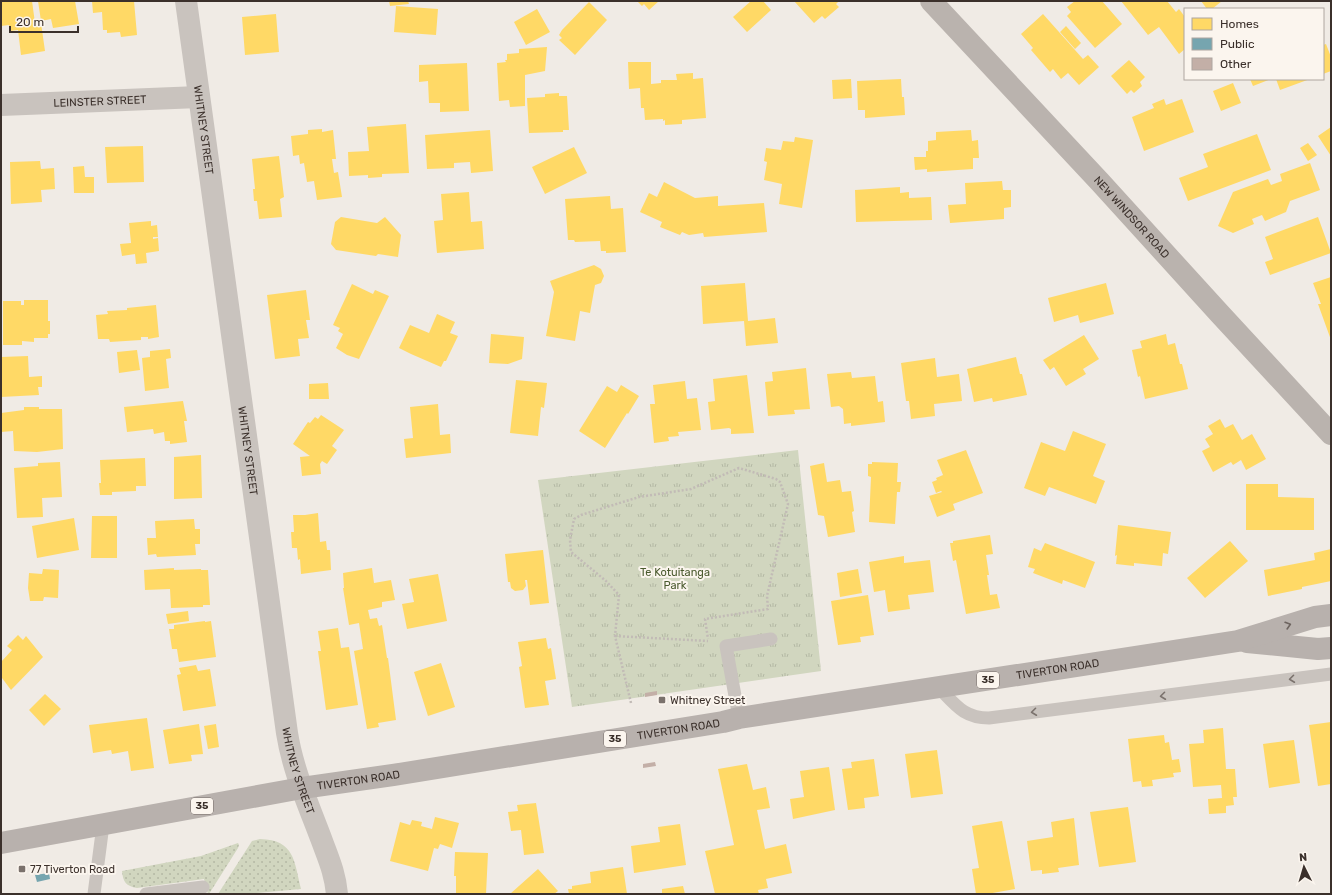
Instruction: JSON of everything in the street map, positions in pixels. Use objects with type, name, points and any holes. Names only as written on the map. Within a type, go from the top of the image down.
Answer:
[{"type":"main road","name":"NEW WINDSOR ROAD","points":[[931,1],[1100,182],[1331,434]]},
{"type":"main road","name":"TIVERTON ROAD","points":[[1,843],[302,788],[393,775],[739,718],[1238,641],[1315,617],[1331,615]]},
{"type":"main road","name":"TIVERTON ROAD","points":[[1238,641],[1318,649],[1331,648]]},
{"type":"street","name":"WHITNEY STREET","points":[[186,1],[286,733],[302,788],[334,874],[337,894]]},
{"type":"street","name":"LEINSTER STREET","points":[[1,105],[199,97]]},
{"type":"lane","points":[[739,718],[726,646],[770,639]]},
{"type":"lane","points":[[938,687],[962,711],[970,716],[976,718],[989,718],[1331,674]]},
{"type":"lane","points":[[94,894],[103,825]]},
{"type":"lane","points":[[146,894],[203,887]]},
{"type":"path","points":[[631,703],[615,636],[619,595],[606,581],[570,552],[570,540],[574,519],[581,514],[639,496],[691,489],[739,468],[776,479],[780,482],[788,504],[767,596],[768,609],[705,619],[710,648]]},
{"type":"path","points":[[615,636],[708,641],[726,646]]},
{"type":"green space","name":"Te Kotuitanga Park","points":[[798,450],[821,671],[572,707],[538,480]]},
{"type":"green space","points":[[260,839],[272,840],[287,848],[294,861],[301,889],[245,894],[218,894],[252,841]]},
{"type":"green space","points":[[238,843],[238,848],[209,894],[204,879],[137,888],[128,885],[123,878],[122,871],[201,856]]},
{"type":"building: Homes","points":[[1,1],[32,1],[35,23],[41,23],[45,51],[21,55],[18,30],[10,31],[9,25],[1,26]]},
{"type":"building: Homes","points":[[38,1],[75,1],[79,24],[53,28],[51,19],[41,21]]},
{"type":"building: Homes","points":[[92,1],[134,1],[137,35],[121,37],[120,32],[107,33],[107,30],[103,30],[102,12],[93,13]]},
{"type":"building: Homes","points":[[389,1],[408,1],[409,4],[390,6]]},
{"type":"building: Homes","points":[[637,1],[659,1],[649,10],[644,4],[642,6]]},
{"type":"building: Homes","points":[[751,1],[763,1],[771,10],[747,32],[733,17]]},
{"type":"building: Homes","points":[[794,1],[839,1],[836,4],[839,7],[825,19],[822,16],[814,23]]},
{"type":"building: Homes","points":[[1075,1],[1102,1],[1122,24],[1095,48],[1067,16],[1071,12],[1067,7]]},
{"type":"building: Homes","points":[[1121,1],[1167,1],[1176,12],[1179,9],[1184,16],[1184,50],[1179,54],[1159,27],[1148,35]]},
{"type":"building: Homes","points":[[1201,1],[1222,1],[1213,8],[1206,8]]},
{"type":"building: Homes","points":[[589,2],[607,20],[575,55],[559,40],[562,38],[559,35]]},
{"type":"building: Homes","points":[[396,6],[438,9],[436,35],[394,32]]},
{"type":"building: Homes","points":[[537,9],[550,32],[526,45],[514,22]]},
{"type":"building: Homes","points":[[276,14],[279,52],[245,55],[242,17]]},
{"type":"building: Homes","points":[[1043,14],[1083,59],[1088,55],[1099,67],[1079,85],[1068,73],[1061,79],[1053,69],[1050,72],[1031,50],[1033,48],[1021,34]]},
{"type":"building: Homes","points":[[1066,26],[1081,43],[1075,49],[1060,32]]},
{"type":"building: Homes","points":[[1326,44],[1331,57],[1331,71],[1324,74],[1324,45]]},
{"type":"building: Homes","points":[[547,47],[545,71],[525,75],[525,106],[510,107],[509,100],[499,101],[497,63],[506,62],[505,60],[507,60],[507,54],[519,53],[519,49]]},
{"type":"building: Homes","points":[[1129,60],[1145,77],[1140,82],[1142,86],[1134,93],[1131,90],[1127,94],[1111,76]]},
{"type":"building: Homes","points":[[628,62],[651,62],[651,84],[661,83],[661,80],[677,80],[676,74],[693,73],[693,79],[703,78],[706,118],[682,120],[682,124],[665,125],[665,120],[663,121],[663,119],[645,120],[644,108],[641,108],[640,88],[629,89]]},
{"type":"building: Homes","points":[[467,63],[469,111],[440,112],[440,103],[429,103],[428,81],[419,82],[419,65]]},
{"type":"building: Homes","points":[[851,79],[852,98],[833,99],[832,80]]},
{"type":"building: Homes","points":[[901,79],[905,115],[865,118],[865,110],[858,110],[857,81]]},
{"type":"building: Homes","points":[[1250,80],[1268,80],[1253,86]]},
{"type":"building: Homes","points":[[1276,80],[1307,80],[1280,90]]},
{"type":"building: Homes","points":[[1233,83],[1241,103],[1221,111],[1213,91]]},
{"type":"building: Homes","points":[[559,93],[559,96],[567,96],[569,130],[563,130],[563,132],[529,133],[527,98],[545,97],[545,94]]},
{"type":"building: Homes","points":[[1164,99],[1166,105],[1182,99],[1194,132],[1144,151],[1132,117],[1154,108],[1152,104]]},
{"type":"building: Homes","points":[[406,124],[409,173],[382,174],[382,177],[368,178],[368,175],[349,176],[348,152],[369,151],[367,127]]},
{"type":"building: Homes","points":[[1331,127],[1331,156],[1318,136]]},
{"type":"building: Homes","points":[[322,129],[322,132],[333,130],[336,159],[332,159],[334,173],[338,172],[342,197],[317,200],[314,181],[307,182],[304,163],[300,164],[299,155],[293,156],[291,136],[308,134],[308,130]]},
{"type":"building: Homes","points":[[490,130],[493,171],[471,173],[470,162],[454,163],[454,168],[427,169],[425,135]]},
{"type":"building: Homes","points":[[971,130],[972,141],[978,140],[979,158],[973,158],[973,169],[927,172],[927,169],[915,170],[914,157],[926,157],[926,151],[928,151],[928,141],[936,140],[936,132]]},
{"type":"building: Homes","points":[[1257,134],[1271,170],[1188,201],[1179,178],[1208,167],[1203,154]]},
{"type":"building: Homes","points":[[795,137],[813,140],[802,208],[779,204],[782,184],[764,180],[767,162],[764,161],[766,148],[781,150],[783,141],[794,142]]},
{"type":"building: Homes","points":[[1308,143],[1317,155],[1308,161],[1300,148]]},
{"type":"building: Homes","points":[[143,146],[144,182],[107,183],[105,147]]},
{"type":"building: Homes","points":[[574,147],[587,173],[545,194],[532,167]]},
{"type":"building: Homes","points":[[279,156],[284,197],[280,199],[282,217],[259,219],[257,201],[254,201],[253,189],[255,189],[252,159]]},
{"type":"building: Homes","points":[[40,161],[41,169],[54,168],[55,189],[41,190],[42,202],[11,204],[10,162]]},
{"type":"building: Homes","points":[[1310,163],[1320,190],[1290,201],[1286,212],[1265,221],[1262,215],[1252,219],[1254,224],[1233,233],[1218,226],[1233,192],[1268,179],[1271,185],[1282,181],[1280,174]]},
{"type":"building: Homes","points":[[84,166],[85,177],[94,177],[94,193],[74,193],[73,167]]},
{"type":"building: Homes","points":[[1002,181],[1003,190],[1011,190],[1011,207],[1004,208],[1004,219],[950,223],[948,205],[966,204],[965,183]]},
{"type":"building: Homes","points":[[664,182],[695,198],[718,196],[718,206],[764,203],[767,232],[704,237],[703,233],[689,235],[682,232],[680,235],[660,227],[662,222],[640,212],[649,193],[657,197]]},
{"type":"building: Homes","points":[[900,187],[900,193],[909,192],[909,198],[931,197],[932,220],[856,222],[855,190]]},
{"type":"building: Homes","points":[[469,192],[471,222],[482,221],[484,249],[437,253],[434,221],[443,220],[441,194]]},
{"type":"building: Homes","points":[[610,196],[611,209],[623,208],[626,252],[606,253],[606,251],[601,251],[600,241],[575,242],[574,240],[568,240],[565,199]]},
{"type":"building: Homes","points":[[341,217],[377,223],[385,217],[401,235],[398,257],[378,254],[376,256],[336,250],[331,244],[335,222]]},
{"type":"building: Homes","points":[[1318,217],[1331,253],[1270,275],[1265,262],[1273,259],[1265,237]]},
{"type":"building: Homes","points":[[151,221],[151,226],[157,225],[158,237],[153,237],[153,239],[158,238],[159,251],[146,253],[147,263],[136,264],[135,254],[122,256],[120,244],[131,243],[129,223]]},
{"type":"building: Homes","points":[[594,265],[601,269],[604,276],[601,283],[595,285],[590,313],[580,311],[575,341],[546,336],[554,292],[550,281]]},
{"type":"building: Homes","points":[[1331,277],[1331,340],[1318,304],[1321,304],[1313,283]]},
{"type":"building: Homes","points":[[745,283],[748,321],[775,318],[778,343],[746,346],[744,321],[703,324],[701,286]]},
{"type":"building: Homes","points":[[1106,283],[1114,314],[1080,323],[1078,315],[1054,322],[1048,298]]},
{"type":"building: Homes","points":[[352,284],[373,294],[375,290],[389,296],[359,359],[347,355],[336,348],[343,334],[338,331],[340,328],[333,325]]},
{"type":"building: Homes","points":[[306,290],[310,320],[306,320],[309,338],[298,339],[300,356],[275,359],[267,295]]},
{"type":"building: Homes","points":[[24,300],[48,300],[48,321],[50,321],[50,334],[48,334],[48,338],[34,338],[34,342],[22,341],[22,345],[3,345],[3,301],[21,301],[21,305],[24,305]]},
{"type":"building: Homes","points":[[156,305],[159,337],[148,339],[148,337],[141,337],[141,340],[110,342],[109,339],[98,339],[96,315],[108,314],[107,311],[127,310],[127,308]]},
{"type":"building: Homes","points":[[437,314],[455,322],[450,333],[458,336],[446,361],[444,361],[441,367],[399,348],[410,325],[429,333]]},
{"type":"building: Homes","points":[[491,334],[524,337],[522,359],[508,364],[489,363]]},
{"type":"building: Homes","points":[[1166,334],[1168,345],[1175,343],[1188,389],[1145,399],[1132,350],[1142,348],[1140,341]]},
{"type":"building: Homes","points":[[1084,335],[1099,359],[1083,369],[1086,374],[1066,386],[1054,367],[1050,370],[1043,360]]},
{"type":"building: Homes","points":[[170,349],[171,358],[166,359],[169,388],[145,391],[142,358],[150,357],[150,351]]},
{"type":"building: Homes","points":[[137,350],[140,370],[119,373],[117,352]]},
{"type":"building: Homes","points":[[28,356],[29,377],[42,376],[42,387],[38,387],[39,395],[1,397],[1,357]]},
{"type":"building: Homes","points":[[1016,357],[1027,395],[993,402],[992,398],[974,402],[967,369]]},
{"type":"building: Homes","points":[[935,358],[937,377],[959,374],[962,401],[934,404],[935,416],[911,419],[909,401],[906,401],[901,363]]},
{"type":"building: Homes","points":[[806,368],[810,409],[794,410],[795,414],[768,416],[765,382],[773,381],[772,372]]},
{"type":"building: Homes","points":[[851,372],[852,378],[875,376],[878,402],[883,401],[885,422],[851,426],[851,423],[844,424],[843,409],[839,406],[831,407],[827,374]]},
{"type":"building: Homes","points":[[747,375],[754,433],[731,434],[731,429],[729,428],[711,430],[708,402],[715,401],[713,379]]},
{"type":"building: Homes","points":[[516,380],[547,383],[544,408],[541,407],[538,436],[510,433]]},
{"type":"building: Homes","points":[[685,381],[687,399],[697,398],[701,430],[678,432],[679,436],[668,437],[669,441],[654,443],[650,404],[655,404],[653,385]]},
{"type":"building: Homes","points":[[328,383],[329,399],[309,399],[309,384]]},
{"type":"building: Homes","points":[[621,385],[639,396],[605,448],[579,431],[607,386],[617,392]]},
{"type":"building: Homes","points":[[183,401],[187,421],[184,421],[187,442],[170,444],[170,441],[165,441],[164,432],[154,434],[153,429],[127,432],[124,407]]},
{"type":"building: Homes","points":[[438,404],[440,435],[450,434],[451,453],[406,458],[404,439],[413,438],[410,407]]},
{"type":"building: Homes","points":[[24,407],[39,407],[39,409],[62,409],[63,449],[37,452],[14,451],[13,431],[1,432],[1,413],[24,410]]},
{"type":"building: Homes","points":[[321,415],[344,430],[332,446],[337,450],[327,464],[322,461],[320,464],[321,474],[302,476],[300,457],[310,456],[293,444],[308,422],[310,423],[315,417],[318,419]]},
{"type":"building: Homes","points":[[1220,419],[1225,428],[1233,424],[1242,440],[1252,434],[1266,459],[1246,470],[1241,460],[1233,465],[1231,462],[1213,472],[1202,451],[1210,447],[1205,439],[1213,434],[1208,426]]},
{"type":"building: Homes","points":[[1073,431],[1106,444],[1093,476],[1105,481],[1096,504],[1049,487],[1045,496],[1024,488],[1041,442],[1065,451]]},
{"type":"building: Homes","points":[[966,450],[983,493],[953,504],[955,510],[937,517],[929,496],[942,492],[936,493],[932,482],[937,480],[936,478],[943,475],[937,460]]},
{"type":"building: Homes","points":[[201,455],[202,498],[174,499],[174,457]]},
{"type":"building: Homes","points":[[145,458],[146,486],[136,486],[136,491],[112,492],[112,495],[100,495],[100,460]]},
{"type":"building: Homes","points":[[60,462],[62,497],[42,498],[43,517],[17,518],[14,468],[38,466],[38,463]]},
{"type":"building: Homes","points":[[872,462],[898,463],[897,482],[901,482],[900,492],[897,492],[895,524],[869,522],[871,477],[868,476],[868,464],[872,464]]},
{"type":"building: Homes","points":[[824,463],[827,482],[840,480],[842,492],[851,491],[855,532],[828,537],[824,516],[818,515],[810,466]]},
{"type":"building: Homes","points":[[1246,484],[1278,484],[1278,497],[1314,498],[1314,530],[1246,530]]},
{"type":"building: Homes","points":[[318,513],[320,542],[326,541],[327,550],[330,550],[331,570],[301,574],[300,559],[298,560],[297,548],[292,548],[291,532],[294,532],[293,515]]},
{"type":"building: Homes","points":[[92,516],[117,516],[117,558],[91,558]]},
{"type":"building: Homes","points":[[74,518],[79,550],[37,558],[32,526]]},
{"type":"building: Homes","points":[[194,519],[195,529],[200,529],[200,544],[195,544],[196,555],[157,557],[156,554],[148,555],[147,538],[156,538],[155,521]]},
{"type":"building: Homes","points":[[1118,525],[1171,532],[1168,554],[1163,553],[1162,566],[1134,563],[1134,566],[1116,564],[1117,555],[1115,556]]},
{"type":"building: Homes","points":[[990,535],[993,554],[986,555],[989,575],[987,575],[990,595],[997,594],[1000,608],[966,614],[956,560],[953,561],[950,543],[953,543],[953,541]]},
{"type":"building: Homes","points":[[1230,541],[1248,561],[1205,598],[1187,578]]},
{"type":"building: Homes","points":[[1045,543],[1095,562],[1085,588],[1063,580],[1062,584],[1033,573],[1035,569],[1028,567],[1034,548],[1041,551]]},
{"type":"building: Homes","points":[[1331,549],[1331,581],[1268,596],[1264,570],[1315,560],[1314,553]]},
{"type":"building: Homes","points":[[543,550],[549,603],[530,605],[527,580],[525,580],[526,586],[523,590],[515,591],[511,588],[510,582],[508,582],[505,554]]},
{"type":"building: Homes","points":[[904,556],[904,563],[930,560],[934,592],[908,595],[910,609],[888,612],[885,590],[874,592],[869,562]]},
{"type":"building: Homes","points":[[174,568],[174,570],[208,570],[210,605],[203,605],[203,607],[171,608],[170,589],[145,590],[144,570]]},
{"type":"building: Homes","points":[[372,568],[374,583],[391,580],[395,600],[382,602],[382,607],[368,610],[370,619],[377,618],[379,626],[382,625],[396,720],[378,723],[379,727],[367,729],[354,651],[363,649],[359,623],[349,625],[343,588],[343,573]]},
{"type":"building: Homes","points":[[43,569],[59,570],[58,598],[44,597],[43,601],[30,601],[28,588],[29,573],[42,574]]},
{"type":"building: Homes","points":[[858,569],[862,593],[840,597],[837,573]]},
{"type":"building: Homes","points":[[438,574],[447,621],[407,629],[402,604],[414,602],[409,579]]},
{"type":"building: Homes","points":[[868,595],[874,635],[860,637],[861,642],[838,645],[831,601]]},
{"type":"building: Homes","points":[[188,611],[189,621],[168,624],[166,614]]},
{"type":"building: Homes","points":[[211,621],[216,657],[179,662],[177,649],[172,649],[169,629],[174,629],[174,625]]},
{"type":"building: Homes","points":[[338,628],[341,648],[349,647],[358,705],[326,710],[318,651],[321,651],[318,631]]},
{"type":"building: Homes","points":[[18,635],[23,640],[26,636],[43,657],[11,690],[2,678],[1,662],[12,650],[7,646]]},
{"type":"building: Homes","points":[[546,638],[548,649],[551,648],[556,679],[545,681],[549,705],[525,708],[519,667],[522,666],[518,642]]},
{"type":"building: Homes","points":[[441,663],[455,707],[428,716],[414,672]]},
{"type":"building: Homes","points":[[196,665],[198,671],[210,669],[216,706],[183,711],[177,675],[181,674],[179,668]]},
{"type":"building: Homes","points":[[45,694],[61,709],[44,726],[29,710]]},
{"type":"building: Homes","points":[[147,718],[154,768],[131,771],[128,751],[112,754],[111,750],[93,753],[89,725]]},
{"type":"building: Homes","points":[[1331,722],[1331,784],[1318,786],[1309,725]]},
{"type":"building: Homes","points":[[199,724],[203,754],[191,755],[192,761],[169,764],[163,730]]},
{"type":"building: Homes","points":[[216,724],[219,747],[208,749],[204,726]]},
{"type":"building: Homes","points":[[1223,728],[1226,769],[1235,769],[1237,797],[1233,797],[1234,805],[1226,806],[1226,813],[1209,814],[1208,799],[1222,798],[1221,785],[1193,787],[1189,744],[1204,743],[1203,730]]},
{"type":"building: Homes","points":[[1164,735],[1165,743],[1169,742],[1172,760],[1179,759],[1181,772],[1173,773],[1174,777],[1152,780],[1153,786],[1142,787],[1141,781],[1133,782],[1128,739]]},
{"type":"building: Homes","points":[[1294,740],[1300,783],[1269,788],[1263,744]]},
{"type":"building: Homes","points":[[937,750],[943,794],[911,798],[905,754]]},
{"type":"building: Homes","points":[[874,759],[879,796],[864,798],[865,808],[848,810],[842,769],[852,768],[851,762]]},
{"type":"building: Homes","points":[[747,764],[753,790],[766,787],[770,808],[757,810],[765,849],[786,844],[792,873],[766,879],[768,888],[758,890],[759,894],[715,894],[705,851],[734,845],[718,769]]},
{"type":"building: Homes","points":[[829,767],[835,810],[793,819],[790,799],[804,797],[800,771]]},
{"type":"building: Homes","points":[[536,803],[544,853],[524,855],[521,830],[511,831],[508,812],[518,811],[517,805]]},
{"type":"building: Homes","points":[[1128,807],[1136,862],[1099,867],[1090,812]]},
{"type":"building: Homes","points":[[435,817],[459,823],[452,848],[440,844],[438,849],[434,848],[428,871],[390,861],[400,822],[410,825],[412,820],[422,822],[421,826],[432,829]]},
{"type":"building: Homes","points":[[1074,818],[1079,865],[1058,868],[1059,872],[1042,874],[1042,870],[1031,871],[1027,841],[1053,837],[1051,822]]},
{"type":"building: Homes","points":[[1002,821],[1015,889],[987,894],[976,894],[972,869],[979,868],[972,826]]},
{"type":"building: Homes","points":[[680,824],[686,865],[634,873],[631,846],[660,842],[658,827]]},
{"type":"building: Homes","points":[[455,852],[488,853],[486,894],[456,894],[456,876],[454,876]]},
{"type":"building: Homes","points":[[623,867],[627,894],[569,894],[568,889],[572,889],[572,886],[591,883],[590,872]]},
{"type":"building: Homes","points":[[538,869],[558,891],[554,894],[510,894]]},
{"type":"building: Homes","points":[[683,886],[685,894],[662,894],[662,889]]},
{"type":"building: Public","points":[[49,873],[50,879],[37,882],[35,875]]},
{"type":"building: Other","points":[[657,691],[657,695],[645,697],[645,693]]},
{"type":"building: Other","points":[[655,762],[656,766],[643,768],[643,764]]},
{"type":"place","name":"Whitney Street","points":[[662,700]]},
{"type":"place","name":"77 Tiverton Road","points":[[22,869]]}]
